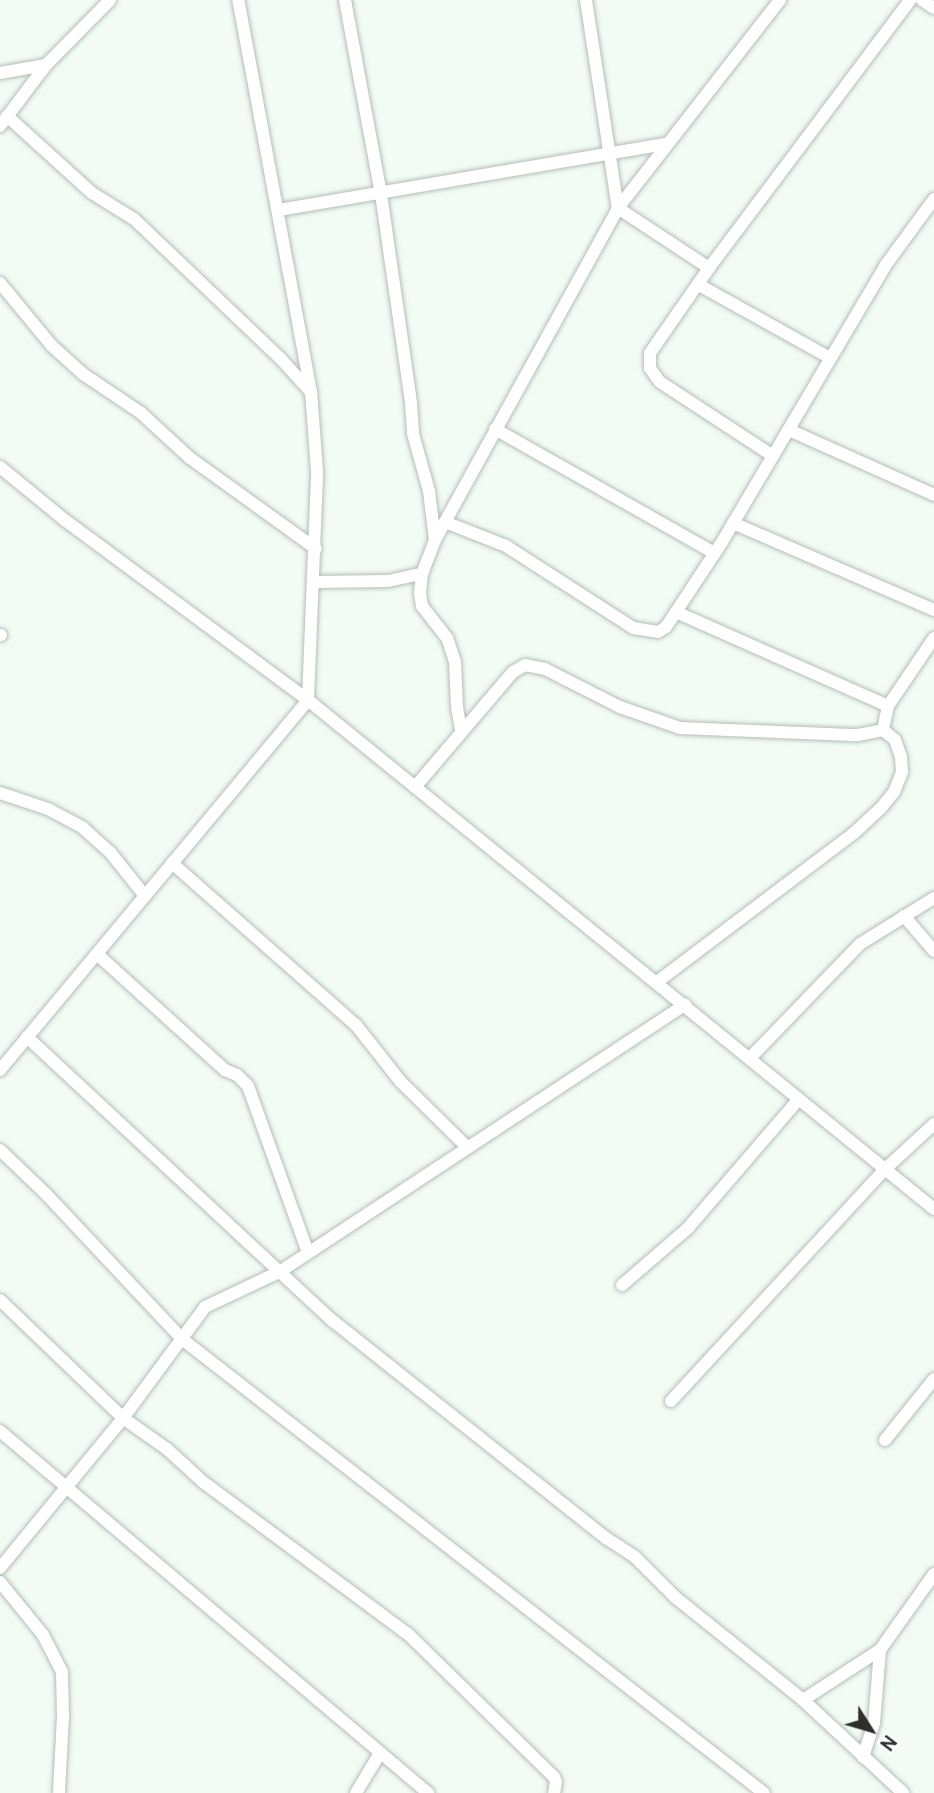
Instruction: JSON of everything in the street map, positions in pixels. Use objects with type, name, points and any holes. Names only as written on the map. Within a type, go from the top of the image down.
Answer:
[{"type":"street","points":[[110,0],[46,65],[3,121],[92,193],[134,219],[280,358],[311,392]]},
{"type":"street","points":[[0,1070],[308,700],[317,471],[311,392],[241,0]]},
{"type":"street","points":[[345,0],[381,194],[411,403],[413,434],[429,491],[435,540]]},
{"type":"street","points":[[586,0],[618,208],[709,268]]},
{"type":"street","points":[[461,730],[455,662],[447,639],[422,606],[419,593],[422,574],[435,540],[618,208],[780,0]]},
{"type":"street","points":[[773,456],[660,382],[650,368],[650,354],[663,331],[709,268],[910,0]]},
{"type":"street","points":[[922,0],[934,8]]},
{"type":"street","points":[[0,73],[46,65]]},
{"type":"street","points":[[279,210],[666,144]]},
{"type":"street","points":[[445,522],[506,547],[633,628],[658,632],[677,612],[715,553],[885,266],[934,199]]},
{"type":"street","points":[[0,283],[44,338],[83,374],[141,413],[190,458],[316,549]]},
{"type":"street","points":[[699,285],[830,358]]},
{"type":"street","points":[[495,429],[715,553]]},
{"type":"street","points":[[789,430],[934,495]]},
{"type":"street","points":[[0,467],[66,521],[308,700],[934,1209]]},
{"type":"street","points":[[733,523],[934,610]]},
{"type":"street","points":[[314,582],[388,581],[422,574]]},
{"type":"street","points":[[677,612],[888,706]]},
{"type":"street","points":[[883,730],[888,706],[934,638]]},
{"type":"street","points":[[415,787],[513,672],[525,665],[545,669],[620,707],[680,728],[858,734],[883,730],[895,740],[901,757],[902,772],[894,792],[881,808],[854,833],[657,982]]},
{"type":"street","points":[[0,793],[48,809],[83,828],[110,852],[145,896]]},
{"type":"street","points":[[172,863],[356,1025],[400,1082],[468,1149]]},
{"type":"street","points":[[750,1058],[860,944],[934,898]]},
{"type":"street","points":[[904,916],[934,951]]},
{"type":"street","points":[[97,954],[225,1070],[237,1075],[248,1086],[308,1253]]},
{"type":"street","points":[[0,1568],[123,1418],[205,1307],[281,1271],[685,1005]]},
{"type":"street","points":[[27,1037],[361,1345],[606,1538],[634,1556],[675,1597],[803,1700],[863,1757],[881,1769],[903,1793]]},
{"type":"street","points":[[622,1285],[688,1228],[799,1099]]},
{"type":"street","points":[[671,1401],[884,1170],[934,1124]]},
{"type":"street","points":[[0,1150],[46,1194],[182,1339],[764,1793]]},
{"type":"street","points":[[0,1300],[123,1418],[167,1449],[213,1490],[408,1634],[554,1777],[554,1793]]},
{"type":"street","points":[[885,1440],[934,1379]]},
{"type":"street","points":[[0,1431],[428,1793]]},
{"type":"street","points":[[803,1700],[880,1650],[934,1574]]},
{"type":"street","points":[[0,1582],[43,1635],[62,1672],[59,1793]]},
{"type":"street","points":[[863,1757],[874,1723],[880,1650]]},
{"type":"street","points":[[356,1793],[380,1753]]}]
